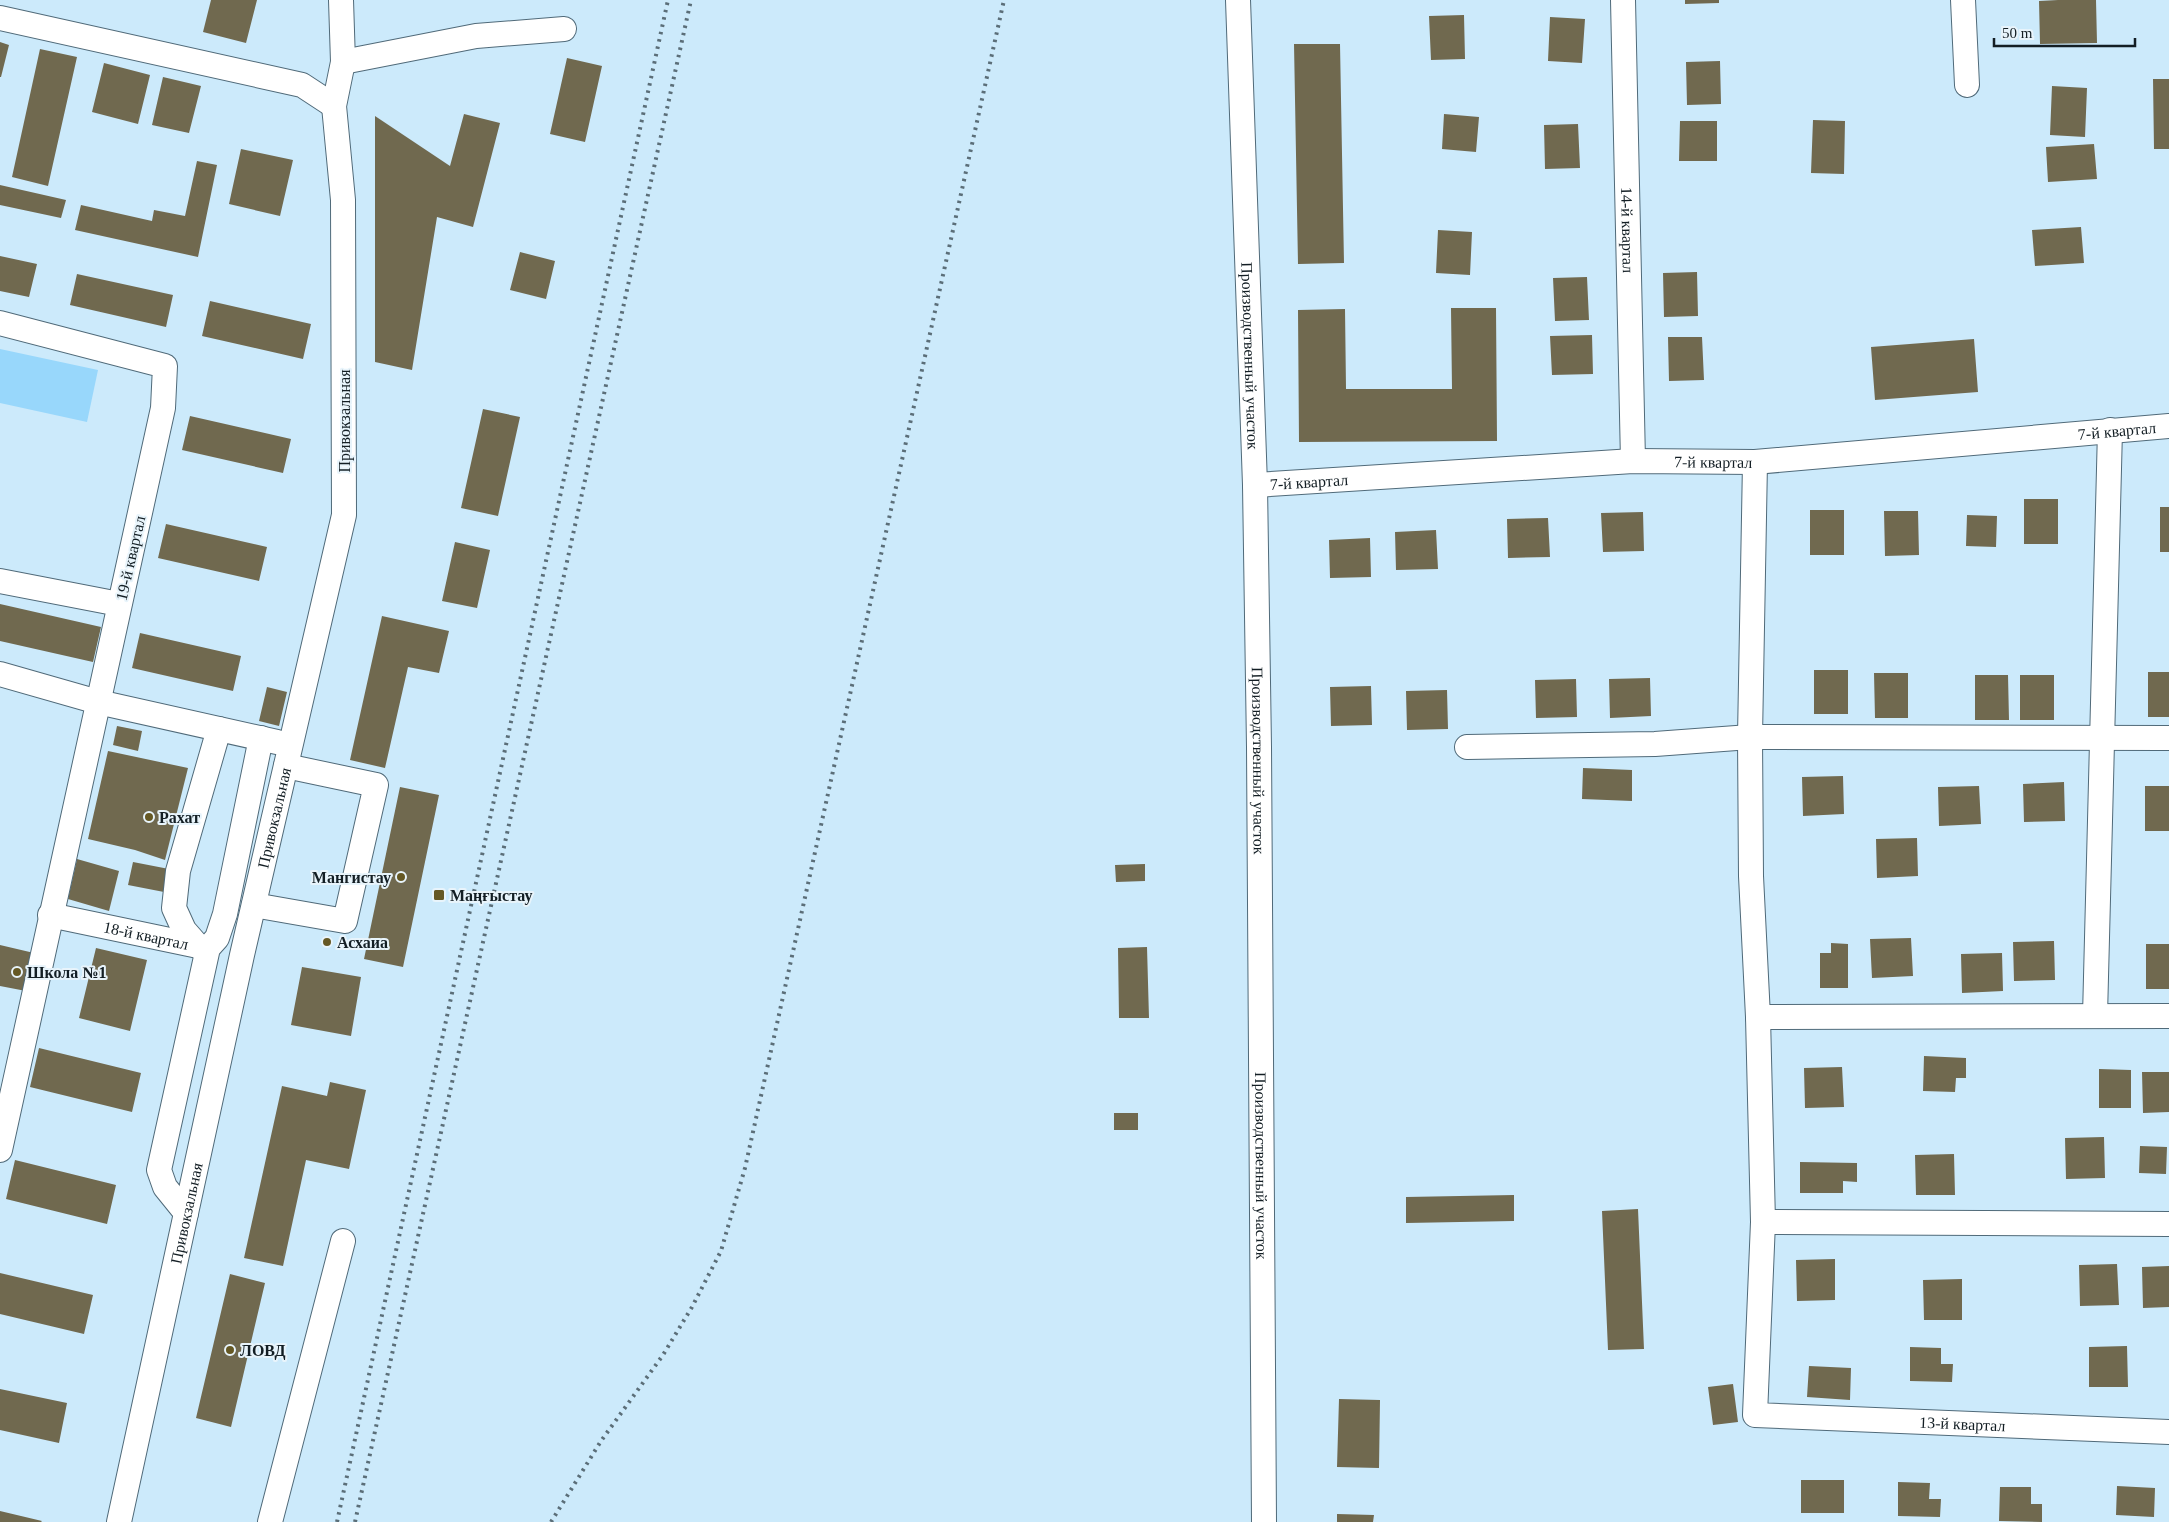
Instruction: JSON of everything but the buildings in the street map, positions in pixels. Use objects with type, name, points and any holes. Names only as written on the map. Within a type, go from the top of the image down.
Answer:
[{"type":"street","name":"Привокзальная","points":[[119,1522],[242,955],[344,515],[343,200],[334,106],[343,62],[341,0]]},
{"type":"street","name":"Производственный участок","points":[[1238,0],[1255,485],[1259,747],[1264,1522]]},
{"type":"street","name":"14-й квартал","points":[[1622,0],[1633,461]]},
{"type":"street","points":[[1964,0],[1967,85]]},
{"type":"street","points":[[0,18],[302,85],[334,106]]},
{"type":"street","points":[[343,62],[476,36],[564,29]]},
{"type":"street","name":"19-й квартал","points":[[0,323],[166,366],[163,408],[50,915],[0,1150]]},
{"type":"street","name":"7-й квартал","points":[[1255,485],[1633,461],[1755,462],[2169,426]]},
{"type":"street","points":[[2095,1016],[2110,430]]},
{"type":"street","points":[[1755,462],[1750,737],[1751,876],[1758,1017],[1763,1222],[2169,1224]]},
{"type":"street","points":[[0,581],[119,604]]},
{"type":"street","points":[[0,674],[98,702],[261,738],[288,755],[376,785],[345,921],[254,905]]},
{"type":"street","points":[[203,947],[184,930],[174,908],[178,871],[219,729]]},
{"type":"street","points":[[1467,747],[1655,744],[1750,737],[2169,738]]},
{"type":"street","points":[[186,1214],[165,1187],[159,1170],[203,947],[217,938],[225,914],[261,738]]},
{"type":"street","name":"18-й квартал","points":[[50,915],[242,955]]},
{"type":"street","points":[[1758,1017],[2169,1016]]},
{"type":"street","name":"13-й квартал","points":[[1763,1222],[1755,1415],[2169,1432]]},
{"type":"street","points":[[270,1522],[343,1241]]},
{"type":"shaded area","points":[[0,349],[98,370],[87,422],[0,403]]},
{"type":"railway","points":[[337,1522],[668,0]]},
{"type":"railway","points":[[355,1522],[691,0]]},
{"type":"railway","points":[[551,1522],[601,1441],[663,1355],[692,1307],[721,1251],[745,1168],[1004,0]]},
{"type":"place","name":"Рахат","points":[[149,817]]},
{"type":"place","name":"Мангистау","points":[[401,877]]},
{"type":"place","name":"Маңғыстау","points":[[439,895]]},
{"type":"place","name":"Асхаиа","points":[[327,942]]},
{"type":"place","name":"Школа №1","points":[[17,972]]},
{"type":"place","name":"ЛОВД","points":[[230,1350]]}]
